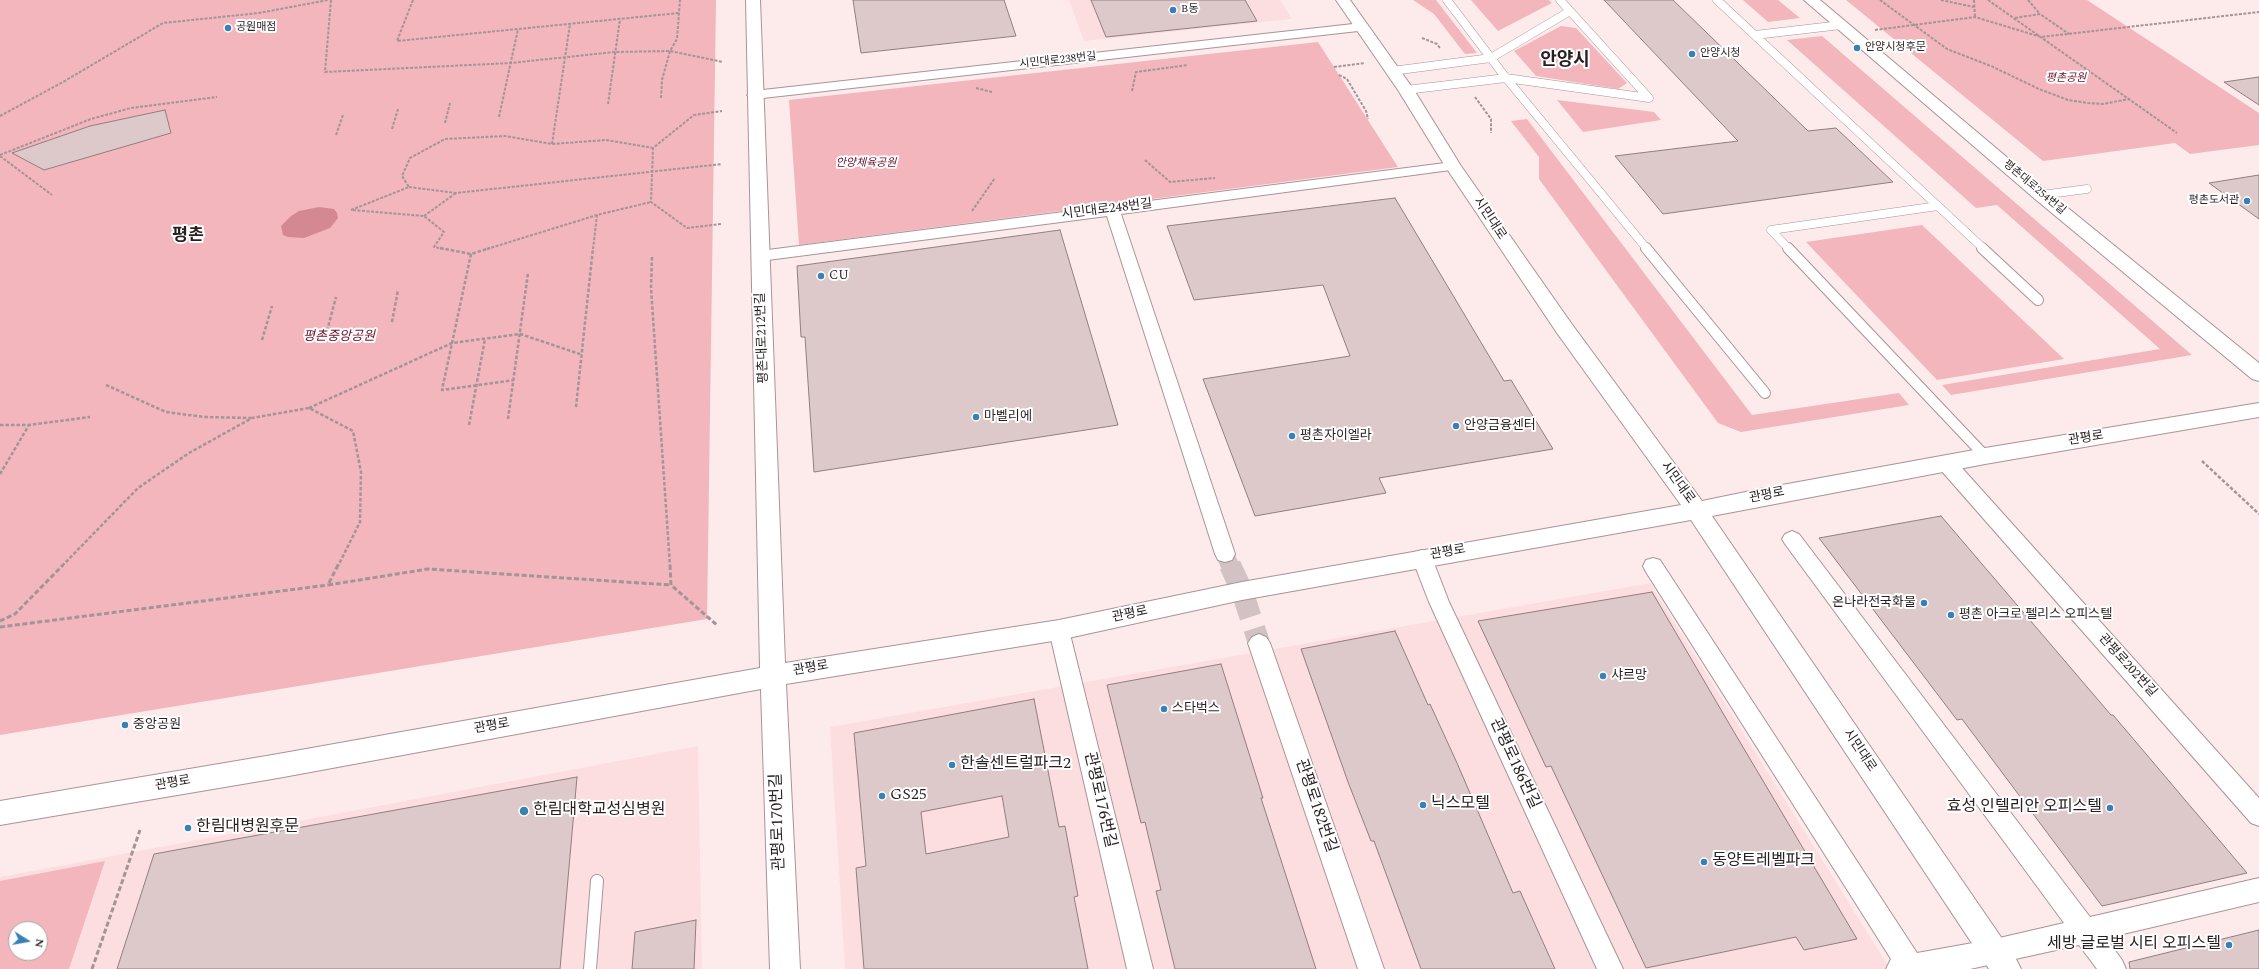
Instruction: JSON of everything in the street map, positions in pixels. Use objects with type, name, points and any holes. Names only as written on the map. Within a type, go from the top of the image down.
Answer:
[{"type":"street","name":"평촌대로212번길","points":[[752,0],[773,676]]},
{"type":"street","name":"시민대로","points":[[1343,0],[1406,90],[1453,166],[1564,328],[1697,511],[2000,960]]},
{"type":"street","name":"평촌대로254번길","points":[[1811,0],[2041,195],[2259,374]]},
{"type":"street","name":"시민대로238번길","points":[[754,95],[1362,27]]},
{"type":"street","name":"시민대로248번길","points":[[760,256],[1453,166]]},
{"type":"street","points":[[1112,210],[1225,554]]},
{"type":"street","name":"관평로","points":[[0,813],[278,766],[773,676],[1059,630],[1242,591],[1422,558],[1697,511],[1760,497],[1985,456],[2259,410]]},
{"type":"street","name":"관평로202번길","points":[[1946,463],[2259,815]]},
{"type":"street","points":[[1792,539],[2113,969]]},
{"type":"street","name":"관평로186번길","points":[[1422,558],[1438,602],[1610,969]]},
{"type":"street","points":[[1653,566],[1907,968],[2000,960],[2084,931],[2259,890]]},
{"type":"street","name":"관평로176번길","points":[[1059,630],[1140,969]]},
{"type":"street","name":"관평로182번길","points":[[1259,643],[1371,969]]},
{"type":"street","name":"관평로170번길","points":[[773,676],[785,969]]},
{"type":"lane","points":[[1447,0],[1506,78],[1765,393]]},
{"type":"lane","points":[[1406,90],[1506,78],[1649,98],[1560,0]]},
{"type":"lane","points":[[1717,0],[2038,300]]},
{"type":"lane","points":[[1392,71],[1491,58],[1570,11]]},
{"type":"lane","points":[[1755,35],[1846,29]]},
{"type":"lane","points":[[2041,195],[2087,189]]},
{"type":"lane","points":[[1938,206],[1770,230],[1985,456]]},
{"type":"lane","points":[[590,969],[597,880]]},
{"type":"path","points":[[0,116],[64,82],[162,23],[259,13],[328,0]]},
{"type":"path","points":[[331,0],[325,72],[511,63],[564,59],[614,52],[670,50],[723,62]]},
{"type":"path","points":[[413,0],[397,41],[679,14]]},
{"type":"path","points":[[661,98],[662,80],[670,50],[677,39],[680,0]]},
{"type":"path","points":[[1880,0],[1912,25],[1947,49],[2068,100],[2103,104],[2129,99]]},
{"type":"path","points":[[1941,0],[1974,7]]},
{"type":"path","points":[[1974,0],[1974,17]]},
{"type":"path","points":[[1988,0],[2177,133]]},
{"type":"path","points":[[2028,0],[2040,14],[2069,34]]},
{"type":"path","points":[[1846,29],[1912,25],[1974,17],[2041,37],[2259,12]]},
{"type":"path","points":[[2014,18],[2040,14]]},
{"type":"path","points":[[608,104],[614,52],[620,19]]},
{"type":"path","points":[[552,144],[570,24]]},
{"type":"path","points":[[499,117],[518,29]]},
{"type":"path","points":[[1422,38],[1437,44]]},
{"type":"path","points":[[1132,91],[1136,72],[1188,65]]},
{"type":"path","points":[[1339,75],[1347,79],[1366,111],[1368,119]]},
{"type":"path","points":[[1472,94],[1491,119],[1491,133]]},
{"type":"path","points":[[0,155],[91,119],[132,108],[216,97]]},
{"type":"path","points":[[444,123],[450,103]]},
{"type":"path","points":[[392,129],[398,109]]},
{"type":"path","points":[[409,186],[402,176],[410,158],[445,139],[505,136],[552,144],[606,140],[653,148],[694,115],[722,111]]},
{"type":"path","points":[[336,135],[343,115]]},
{"type":"path","points":[[651,202],[653,148]]},
{"type":"path","points":[[0,155],[52,195]]},
{"type":"path","points":[[1145,160],[1170,182],[1222,177]]},
{"type":"path","points":[[721,224],[687,228],[651,202],[597,215],[471,254],[434,247],[444,232],[424,216],[351,210],[409,186],[456,193],[722,164]]},
{"type":"path","points":[[971,212],[995,178]]},
{"type":"path","points":[[424,216],[456,193]]},
{"type":"path","points":[[576,407],[580,354],[597,215]]},
{"type":"path","points":[[471,254],[442,390],[514,380]]},
{"type":"path","points":[[652,257],[651,288],[671,585]]},
{"type":"path","points":[[508,419],[528,273]]},
{"type":"path","points":[[392,322],[398,290]]},
{"type":"path","points":[[327,331],[336,298]]},
{"type":"path","points":[[262,340],[272,306]]},
{"type":"path","points":[[106,384],[166,412],[204,418],[252,418],[309,408],[452,343],[520,334],[580,354]]},
{"type":"path","points":[[469,425],[485,339]]},
{"type":"path","points":[[309,408],[353,431],[362,472],[360,522],[328,585]]},
{"type":"path","points":[[0,425],[29,425],[90,417]]},
{"type":"path","points":[[0,621],[15,614],[138,488],[189,453],[252,418]]},
{"type":"path","points":[[0,474],[4,470],[29,425]]},
{"type":"path","points":[[2202,461],[2259,514]]},
{"type":"path","points":[[0,627],[328,585],[428,569],[671,585],[718,626]]},
{"type":"path","points":[[92,969],[140,830]]},
{"type":"shaded area","name":"B동","points":[[1069,0],[1280,0],[1292,19],[1084,41]]},
{"type":"shaded area","points":[[319,207],[334,209],[337,213],[338,218],[330,228],[304,238],[288,237],[283,235],[281,226],[291,216],[299,211]]},
{"type":"shaded area","points":[[1650,583],[1890,969],[845,969],[830,727]]},
{"type":"shaded area","name":"한림대학교성심병원","points":[[698,746],[702,969],[0,969],[0,877]]},
{"type":"green space","name":"평촌중앙공원","points":[[0,0],[716,0],[707,619],[0,735]]},
{"type":"green space","points":[[1413,0],[1436,0],[1477,53],[1465,54],[1434,14]]},
{"type":"green space","points":[[1471,0],[1549,0],[1552,3],[1498,31]]},
{"type":"green space","points":[[1743,0],[1778,0],[1800,18],[1768,22]]},
{"type":"green space","name":"평촌공원","points":[[1846,0],[2087,0],[2259,113],[2259,145],[2190,154],[2175,143],[2043,161]]},
{"type":"green space","points":[[1561,26],[1576,28],[1627,83],[1618,89],[1536,76],[1514,51]]},
{"type":"green space","points":[[1822,36],[2192,355],[1951,395],[1942,385],[2160,349],[1997,205],[1976,208],[1787,40]]},
{"type":"green space","name":"안양체육공원","points":[[1318,42],[1398,167],[799,245],[789,100]]},
{"type":"green space","points":[[1557,100],[1654,112],[1661,120],[1583,132]]},
{"type":"green space","points":[[1527,119],[1752,415],[1899,393],[1909,405],[1741,432],[1718,423],[1539,179],[1539,157],[1511,121]]},
{"type":"green space","points":[[1922,225],[2064,359],[1937,380],[1806,242]]},
{"type":"green space","points":[[105,861],[69,969],[0,969],[0,881]]},
{"type":"building","points":[[853,0],[1004,0],[1016,36],[861,53]]},
{"type":"building","name":"B동","points":[[1091,0],[1245,0],[1257,21],[1106,37]]},
{"type":"building","points":[[1604,0],[1673,0],[1808,131],[1836,128],[1893,182],[1663,214],[1615,156],[1738,141]]},
{"type":"building","points":[[2259,77],[2259,105],[2224,82]]},
{"type":"building","points":[[165,110],[171,133],[44,170],[12,153],[90,126]]},
{"type":"building","name":"평촌도서관","points":[[2259,175],[2259,219],[2209,183]]},
{"type":"building","points":[[1395,198],[1504,381],[1511,380],[1553,449],[1379,478],[1386,493],[1255,516],[1203,379],[1350,356],[1323,285],[1194,300],[1167,226]]},
{"type":"building","points":[[1060,230],[1118,425],[814,472],[805,337],[801,337],[797,266]]},
{"type":"building","points":[[1941,516],[2247,873],[2102,906],[1962,719],[1957,720],[1819,538]]},
{"type":"building","points":[[1652,592],[1857,939],[1804,950],[1796,937],[1646,968],[1551,766],[1546,767],[1478,621]]},
{"type":"building","points":[[1395,631],[1428,705],[1430,704],[1457,763],[1513,893],[1520,891],[1555,969],[1421,969],[1374,841],[1371,841],[1348,782],[1301,649]]},
{"type":"building","points":[[1221,664],[1263,798],[1261,798],[1316,969],[1175,969],[1156,891],[1161,890],[1145,822],[1141,823],[1107,685]]},
{"type":"building","points":[[1034,699],[1059,827],[1065,826],[1078,896],[1074,897],[1088,969],[864,969],[856,868],[866,866],[854,733]],"holes":[[[1002,796],[1009,837],[926,854],[921,812]]]},
{"type":"building","points":[[577,777],[560,969],[117,969],[154,854]]},
{"type":"building","points":[[696,920],[694,969],[632,969],[635,932]]},
{"type":"building","name":"세방 글로벌 시티 오피스텔","points":[[2259,930],[2259,969],[2130,969],[2129,962]]},
{"type":"tunnel","points":[[1225,554],[1230,566]]},
{"type":"tunnel","points":[[1230,565],[1242,591],[1259,643]]},
{"type":"place","name":"B동","points":[[1173,10]]},
{"type":"place","name":"공원매점","points":[[228,28]]},
{"type":"place","name":"안양시청후문","points":[[1857,48]]},
{"type":"place","name":"안양시청","points":[[1692,54]]},
{"type":"place","name":"평촌도서관","points":[[2247,201]]},
{"type":"place","name":"CU","points":[[821,276]]},
{"type":"place","name":"마벨리에","points":[[976,417]]},
{"type":"place","name":"안양금융센터","points":[[1456,426]]},
{"type":"place","name":"평촌자이엘라","points":[[1292,436]]},
{"type":"place","name":"온나라전국화물","points":[[1924,603]]},
{"type":"place","name":"평촌 아크로 펠리스 오피스텔","points":[[1951,615]]},
{"type":"place","name":"샤르망","points":[[1603,676]]},
{"type":"place","name":"스타벅스","points":[[1164,709]]},
{"type":"place","name":"중앙공원","points":[[125,725]]},
{"type":"place","name":"한솔센트럴파크2","points":[[952,765]]},
{"type":"place","name":"GS25","points":[[882,796]]},
{"type":"place","name":"닉스모텔","points":[[1423,805]]},
{"type":"place","name":"효성 인텔리안 오피스텔","points":[[2110,808]]},
{"type":"place","name":"한림대학교성심병원","points":[[524,811]]},
{"type":"place","name":"한림대병원후문","points":[[188,828]]},
{"type":"place","name":"동양트레벨파크","points":[[1704,862]]},
{"type":"place","name":"세방 글로벌 시티 오피스텔","points":[[2229,945]]},
{"type":"district","name":"안양시","points":[[1565,61]]},
{"type":"district","name":"평촌","points":[[188,237]]}]
